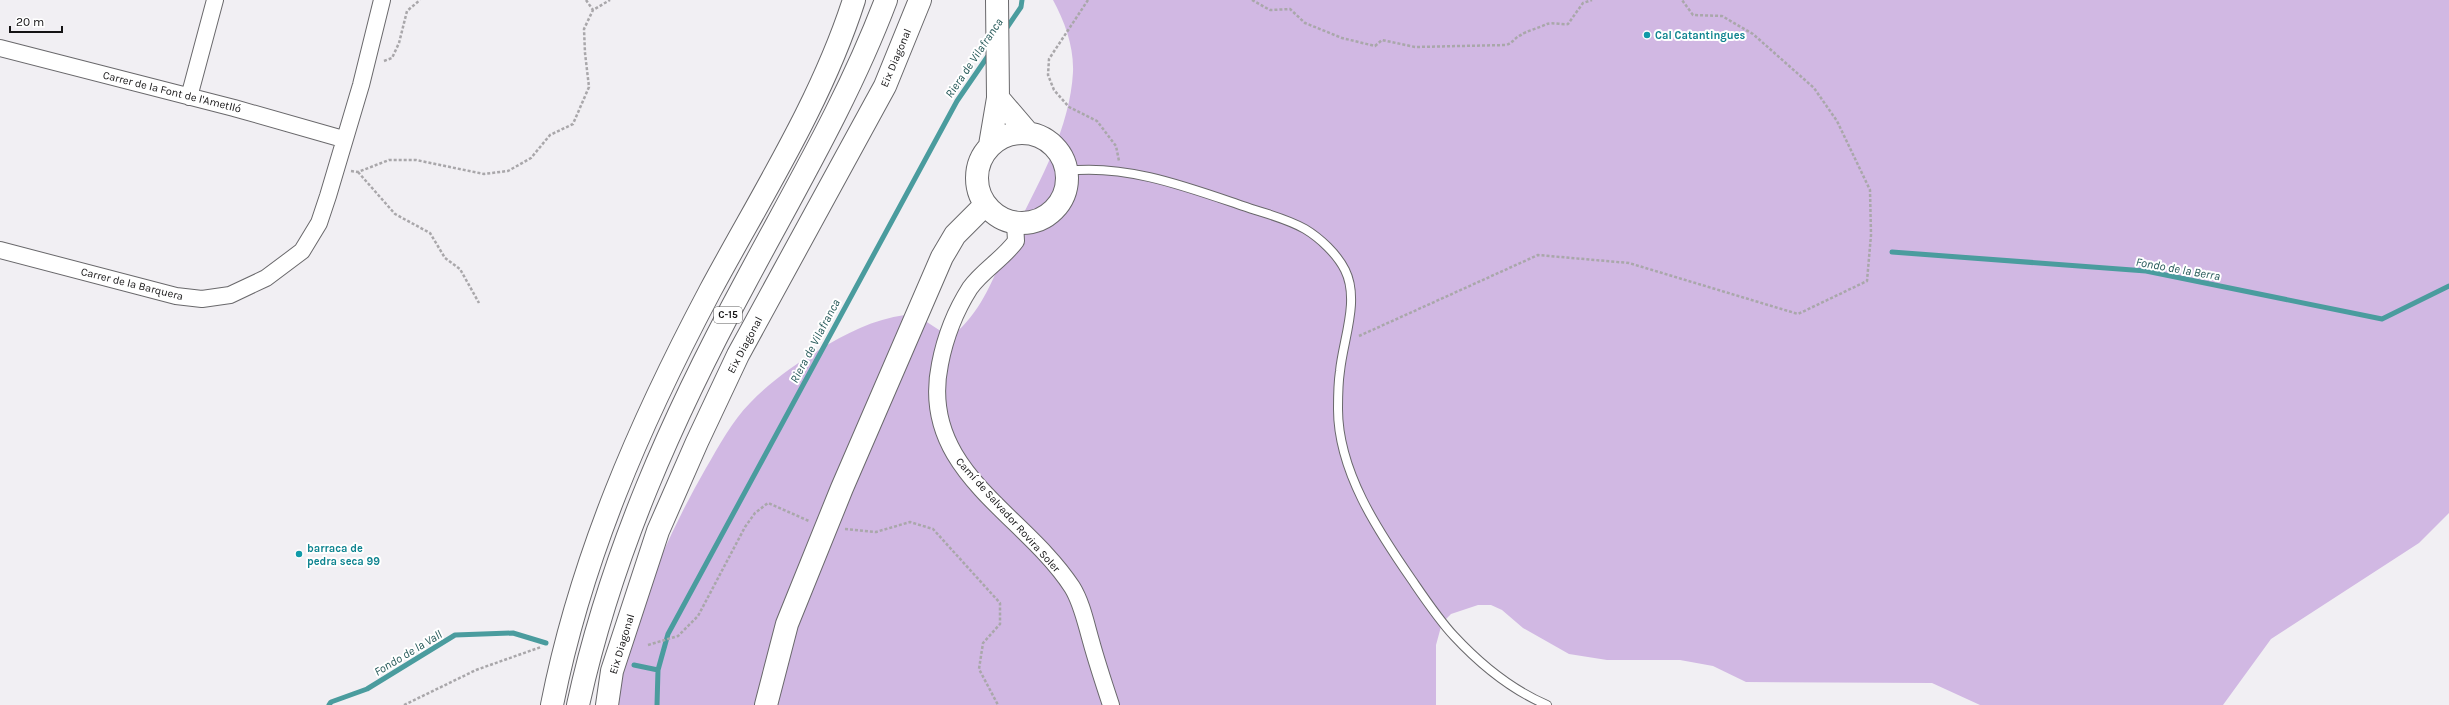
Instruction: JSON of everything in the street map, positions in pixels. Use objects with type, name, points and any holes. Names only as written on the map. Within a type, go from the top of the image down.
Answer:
[{"type":"main road","points":[[552,705],[576,604],[597,538],[621,477],[688,334],[807,113],[830,64],[854,0]]},
{"type":"main road","name":"C-15","points":[[578,705],[601,611],[621,550],[668,434],[742,288],[838,108],[886,0]]},
{"type":"main road","name":"Eix Diagonal","points":[[607,705],[612,671],[658,530],[697,442],[738,355],[885,86],[920,0]]},
{"type":"main road","points":[[990,145],[1012,133],[1028,133],[1044,138],[1056,148],[1062,156],[1067,171],[1067,184],[1062,199],[1052,212],[1040,220],[1015,223],[996,216],[984,205],[976,181],[981,158],[990,145],[998,98],[997,0]]},
{"type":"main road","points":[[998,98],[1028,133]]},
{"type":"main road","points":[[766,705],[787,624],[826,528],[942,257],[955,234],[984,205]]},
{"type":"street","points":[[189,97],[215,0]]},
{"type":"street","name":"Carrer de la Barquera","points":[[0,250],[176,296],[202,299],[230,295],[266,278],[302,251],[319,223],[366,66],[382,0]]},
{"type":"street","name":"Carrer de la Font de l'Ametlló","points":[[0,48],[343,139]]},
{"type":"street","name":"Camí de Salvador Rovira Soler","points":[[1015,223],[1016,241],[1001,260],[979,277],[970,288],[956,316],[943,348],[936,388],[937,408],[948,444],[959,463],[1054,563],[1072,588],[1083,612],[1111,705]]},
{"type":"lane","points":[[1067,171],[1092,168],[1116,170],[1210,194],[1305,229],[1329,248],[1345,271],[1351,296],[1340,372],[1340,436],[1347,461],[1371,516],[1423,597],[1454,636],[1493,672],[1526,696],[1547,705]]},
{"type":"path","points":[[366,66],[392,58],[399,43],[407,11],[420,0]]},
{"type":"path","points":[[586,0],[593,10]]},
{"type":"path","points":[[335,169],[358,172],[389,160],[416,160],[484,174],[508,171],[531,158],[550,136],[573,124],[589,87],[584,53],[584,29],[593,10],[610,0]]},
{"type":"path","points":[[1088,0],[1049,59],[1048,75],[1054,90],[1069,107],[1097,121],[1116,146],[1119,158],[1116,170]]},
{"type":"path","points":[[1252,0],[1270,10],[1290,9],[1305,23],[1342,38],[1375,46],[1382,40],[1415,47],[1452,47],[1512,43],[1521,35],[1534,31],[1548,24],[1560,26],[1568,24],[1583,3],[1592,0]]},
{"type":"path","points":[[1344,343],[1538,255],[1629,263],[1798,314],[1867,281],[1871,234],[1870,190],[1837,121],[1814,88],[1753,34],[1722,16],[1693,15],[1682,0]]},
{"type":"path","points":[[358,172],[395,214],[430,233],[445,258],[460,269],[479,303]]},
{"type":"path","points":[[648,645],[678,636],[698,616],[745,527],[755,513],[768,503],[826,528],[876,532],[910,522],[933,529],[1000,603],[1000,624],[983,643],[979,669],[998,705]]},
{"type":"path","points":[[404,705],[476,670],[540,647]]},
{"type":"shaded area","points":[[1053,0],[2449,0],[2449,513],[2419,543],[2271,639],[2223,705],[1980,705],[1932,683],[1746,682],[1713,666],[1680,660],[1607,660],[1569,654],[1523,628],[1502,610],[1491,605],[1478,605],[1451,614],[1442,623],[1436,645],[1436,705],[602,705],[649,584],[662,555],[706,468],[743,410],[774,381],[800,362],[829,344],[860,328],[893,317],[912,315],[924,320],[941,331],[954,334],[964,325],[981,302],[1041,179],[1059,137],[1066,116],[1073,72],[1072,53],[1065,26]]},
{"type":"waterway","name":"Riera de Vilafranca","points":[[1004,32],[1021,7],[1022,0]]},
{"type":"waterway","name":"Riera de Vilafranca","points":[[657,705],[658,670],[668,634],[957,101],[990,53]]},
{"type":"waterway","name":"Fondo de la Berra","points":[[1892,252],[2146,271],[2382,319],[2449,286]]},
{"type":"waterway","name":"Fondo de la Vall","points":[[329,705],[331,702],[367,689],[455,635],[513,633],[546,643]]},
{"type":"waterway","name":"Fondo de la Vall","points":[[634,665],[658,670]]},
{"type":"place","name":"Cal Catantingues","points":[[1647,35]]},
{"type":"place","name":"barraca de pedra seca 99","points":[[299,554]]}]
